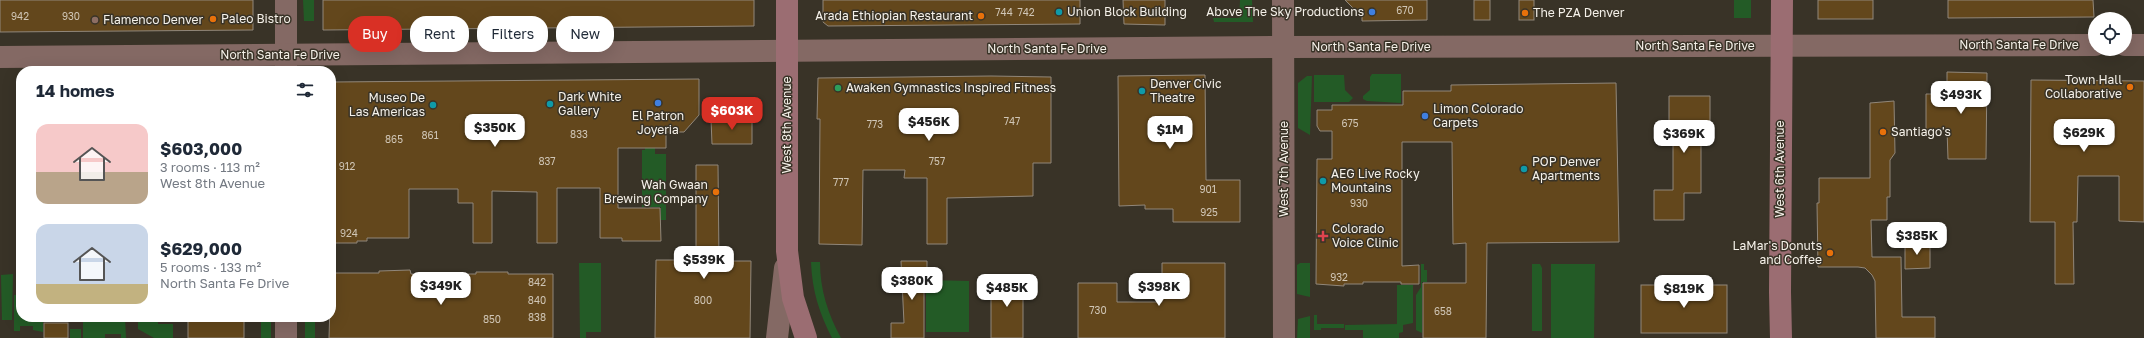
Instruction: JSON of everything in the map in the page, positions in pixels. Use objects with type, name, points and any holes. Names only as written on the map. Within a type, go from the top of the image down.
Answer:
[{"type":"main road","points":[[286,0],[286,63]]},
{"type":"main road","name":"West 8th Avenue","points":[[777,338],[787,250],[787,0]]},
{"type":"main road","name":"West 7th Avenue","points":[[1283,0],[1284,338]]},
{"type":"main road","name":"West 6th Avenue","points":[[1781,338],[1782,0]]},
{"type":"main road","name":"North Santa Fe Drive","points":[[0,57],[286,63],[787,51],[1283,47],[2088,45]]},
{"type":"main road","points":[[2132,45],[2144,45]]},
{"type":"main road","name":"West 8th Avenue","points":[[787,250],[793,298],[806,338]]},
{"type":"main road","points":[[286,322],[286,338]]},
{"type":"green space","points":[[303,0],[314,0],[314,21],[304,21]]},
{"type":"green space","points":[[1240,0],[1252,0],[1253,22],[1214,22],[1213,18],[1239,18]]},
{"type":"green space","points":[[1734,0],[1751,0],[1751,18],[1734,18]]},
{"type":"green space","points":[[1372,74],[1401,74],[1401,103],[1367,101],[1363,99],[1363,96],[1370,90],[1370,77]]},
{"type":"green space","points":[[1314,75],[1344,75],[1345,90],[1353,98],[1349,102],[1314,102]]},
{"type":"green space","points":[[1307,76],[1312,76],[1310,135],[1298,128],[1298,83]]},
{"type":"green space","points":[[645,132],[655,132],[655,154],[666,154],[666,220],[661,220],[661,207],[642,207],[642,150],[645,150]]},
{"type":"green space","points":[[811,262],[820,262],[823,292],[832,320],[841,338],[832,338],[823,320],[815,292]]},
{"type":"green space","points":[[579,263],[601,263],[601,332],[586,332],[586,338],[580,338]]},
{"type":"green space","points":[[1300,263],[1310,263],[1310,297],[1297,294],[1297,265]]},
{"type":"green space","points":[[1421,264],[1424,264],[1424,270],[1427,270],[1427,282],[1422,282],[1422,333],[1416,330],[1416,295],[1421,287]]},
{"type":"green space","points":[[1532,264],[1540,264],[1542,268],[1542,331],[1532,331]]},
{"type":"green space","points":[[1551,264],[1595,264],[1594,338],[1551,338]]},
{"type":"green space","points":[[13,274],[12,320],[2,320],[1,275]]},
{"type":"green space","points":[[928,280],[969,281],[969,332],[926,332],[926,289],[928,289]]},
{"type":"green space","points":[[1397,285],[1413,285],[1413,323],[1403,325],[1403,332],[1399,333],[1399,338],[1363,338],[1363,330],[1345,330],[1345,325],[1397,324]]},
{"type":"green space","points":[[14,295],[16,295],[16,322],[43,322],[43,332],[33,330],[33,326],[20,326],[20,331],[14,331]]},
{"type":"green space","points":[[1314,315],[1317,315],[1317,324],[1344,324],[1344,328],[1321,328],[1321,330],[1314,330]]},
{"type":"green space","points":[[1310,316],[1310,338],[1297,338],[1298,319]]},
{"type":"green space","points":[[83,322],[125,322],[126,338],[121,338],[121,334],[105,334],[105,338],[83,338]]},
{"type":"green space","points":[[138,322],[173,324],[173,338],[154,338],[138,329]]},
{"type":"green space","points":[[261,322],[271,322],[271,338],[261,338]]},
{"type":"green space","points":[[305,322],[315,322],[315,338],[305,338]]},
{"type":"green space","points":[[70,329],[81,329],[81,338],[70,338]]},
{"type":"building","points":[[0,0],[253,0],[253,30],[0,32]]},
{"type":"building","points":[[323,0],[754,0],[754,26],[614,27],[614,16],[556,16],[556,28],[548,28],[548,16],[477,16],[477,29],[469,29],[469,16],[410,16],[410,29],[402,29],[402,16],[348,16],[348,30],[323,30]]},
{"type":"building","points":[[823,0],[1080,0],[1080,24],[828,26],[823,22]]},
{"type":"building","points":[[1123,0],[1165,0],[1165,25],[1124,24]]},
{"type":"building","points":[[1345,0],[1427,0],[1427,20],[1362,21],[1362,17]]},
{"type":"building","points":[[1474,0],[1490,0],[1490,20],[1474,20]]},
{"type":"building","points":[[1519,0],[1534,0],[1534,20],[1519,20]]},
{"type":"building","points":[[1818,0],[1873,0],[1873,19],[1818,19]]},
{"type":"building","points":[[1948,0],[2093,0],[2094,12],[2088,12],[2088,17],[1948,18]]},
{"type":"building","points":[[1947,72],[1987,73],[1986,159],[1948,159],[1947,129],[1926,130],[1926,94],[1947,94]]},
{"type":"building","points":[[1205,75],[1206,180],[1240,180],[1240,222],[1173,222],[1173,209],[1145,209],[1145,205],[1119,206],[1118,76]]},
{"type":"building","points":[[991,76],[1051,77],[1051,163],[1033,163],[1033,196],[947,198],[947,244],[927,244],[927,178],[904,178],[905,170],[863,170],[862,245],[819,244],[820,119],[817,119],[818,78]]},
{"type":"building","points":[[699,79],[699,115],[684,132],[666,132],[666,148],[618,148],[618,208],[660,208],[661,241],[622,241],[622,238],[600,238],[600,188],[557,188],[557,243],[537,243],[537,192],[492,191],[492,243],[473,243],[473,203],[458,203],[458,189],[409,189],[409,238],[367,238],[367,241],[357,241],[357,243],[336,243],[336,82]]},
{"type":"building","points":[[2031,80],[2144,81],[2144,222],[2119,221],[2119,176],[2078,176],[2077,222],[2073,222],[2074,284],[2055,284],[2055,222],[2030,222]]},
{"type":"building","points":[[1616,83],[1619,242],[1487,243],[1486,338],[1423,338],[1423,283],[1466,283],[1466,243],[1453,244],[1452,142],[1402,142],[1402,266],[1419,265],[1419,284],[1401,284],[1401,282],[1363,282],[1363,284],[1344,284],[1344,286],[1316,284],[1317,159],[1332,159],[1332,131],[1320,131],[1317,126],[1317,110],[1332,110],[1332,105],[1403,105],[1403,91],[1451,91],[1451,85]]},
{"type":"building","points":[[1669,96],[1710,96],[1710,137],[1701,137],[1701,193],[1684,193],[1684,220],[1654,220],[1654,190],[1673,190],[1673,135],[1669,135]]},
{"type":"building","points":[[1894,101],[1895,153],[1890,160],[1890,197],[1887,197],[1887,220],[1871,220],[1872,257],[1901,257],[1902,317],[1935,317],[1935,338],[1876,338],[1875,281],[1872,275],[1865,268],[1818,267],[1817,203],[1819,203],[1819,178],[1870,178],[1870,103]]},
{"type":"building","points":[[711,119],[752,119],[752,144],[712,144]]},
{"type":"building","points":[[696,165],[718,165],[719,261],[751,261],[750,338],[655,338],[656,260],[696,260]]},
{"type":"building","points":[[1905,244],[1930,244],[1930,268],[1905,269]]},
{"type":"building","points":[[901,261],[927,261],[927,288],[924,288],[924,338],[891,338],[891,323],[904,323]]},
{"type":"building","points":[[1162,263],[1225,263],[1225,338],[1078,338],[1078,283],[1117,283],[1117,302],[1162,302]]},
{"type":"building","points":[[410,270],[411,274],[476,274],[476,272],[508,272],[508,274],[553,274],[553,338],[329,338],[329,322],[336,322],[336,273],[379,273],[379,271]]},
{"type":"building","points":[[991,278],[1023,278],[1023,338],[991,338]]},
{"type":"building","points":[[1641,285],[1727,285],[1727,333],[1641,333]]},
{"type":"building","points":[[188,322],[244,322],[244,338],[188,338]]},
{"type":"building","points":[[44,323],[68,323],[68,338],[44,338]]},
{"type":"place","name":"Union Block Building","points":[[1059,12]]},
{"type":"place","name":"Above The Sky Productions","points":[[1372,12]]},
{"type":"place","name":"The PZA Denver","points":[[1525,13]]},
{"type":"place","name":"Arada Ethiopian Restaurant","points":[[981,16]]},
{"type":"place","name":"Paleo Bistro","points":[[213,19]]},
{"type":"place","name":"Flamenco Denver","points":[[95,20]]},
{"type":"place","name":"Town Hall Collaborative","points":[[2130,87]]},
{"type":"place","name":"Awaken Gymnastics Inspired Fitness","points":[[838,88]]},
{"type":"place","name":"Denver Civic Theatre","points":[[1142,91]]},
{"type":"place","name":"El Patron Joyeria","points":[[658,103]]},
{"type":"place","name":"Dark White Gallery","points":[[550,104]]},
{"type":"place","name":"Museo De Las Americas","points":[[433,105]]},
{"type":"place","name":"Limon Colorado Carpets","points":[[1425,116]]},
{"type":"place","name":"Santiago's","points":[[1883,132]]},
{"type":"place","name":"POP Denver Apartments","points":[[1524,169]]},
{"type":"place","name":"AEG Live Rocky Mountains","points":[[1323,181]]},
{"type":"place","name":"Wah Gwaan Brewing Company","points":[[716,192]]},
{"type":"place","name":"Colorado Voice Clinic","points":[[1323,236]]},
{"type":"place","name":"LaMar's Donuts and Coffee","points":[[1830,253]]}]
